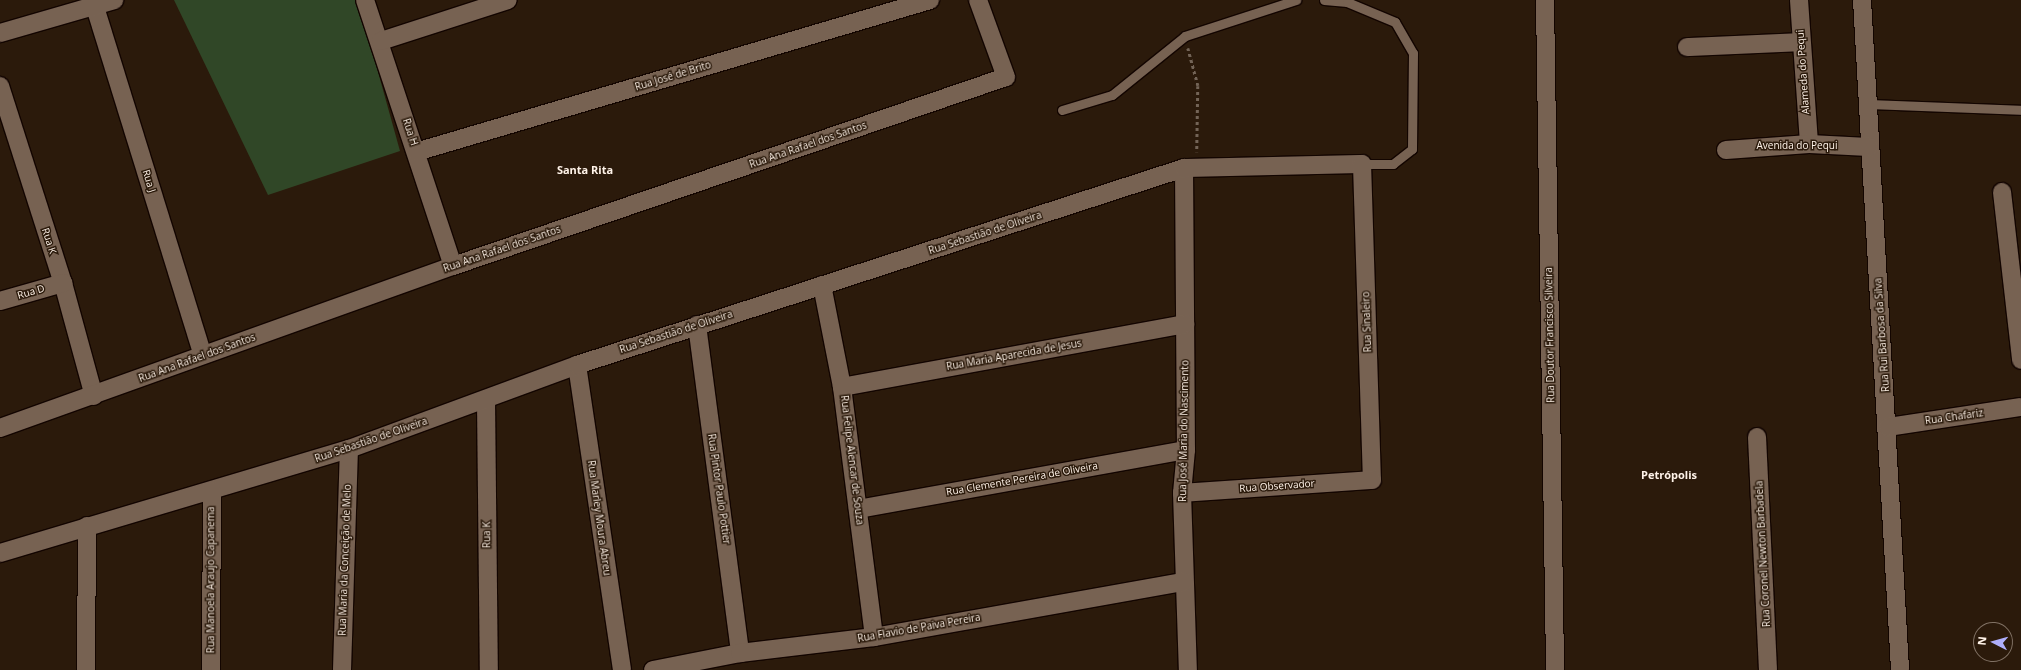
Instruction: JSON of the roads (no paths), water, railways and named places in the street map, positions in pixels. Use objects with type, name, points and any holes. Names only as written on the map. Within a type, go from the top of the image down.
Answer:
[{"type":"street","points":[[0,33],[95,7],[114,0]]},
{"type":"street","name":"Rua H","points":[[365,0],[381,41],[453,266]]},
{"type":"street","points":[[381,41],[508,0]]},
{"type":"street","name":"Rua José de Brito","points":[[416,152],[930,0]]},
{"type":"street","name":"Rua Ana Rafael dos Santos","points":[[0,428],[94,396],[203,355],[453,266],[1006,77],[978,0]]},
{"type":"street","name":"Rua Doutor Francisco Silveira","points":[[1544,0],[1555,670]]},
{"type":"street","name":"Alameda do Pequi","points":[[1799,0],[1800,42],[1809,144]]},
{"type":"street","name":"Rua Rui Barbosa da Silva","points":[[1862,0],[1869,147],[1888,427],[1900,670]]},
{"type":"street","name":"Rua J","points":[[95,7],[203,355]]},
{"type":"street","points":[[1687,47],[1800,42]]},
{"type":"street","name":"Rua K","points":[[0,86],[63,283],[94,396]]},
{"type":"street","name":"Avenida do Pequi","points":[[1726,150],[1809,144],[1869,147]]},
{"type":"street","name":"Rua Sebastião de Oliveira","points":[[0,553],[87,526],[212,491],[348,449],[486,400],[577,365],[1184,168],[1362,164]]},
{"type":"street","name":"Rua Sinaleiro","points":[[1362,164],[1372,480]]},
{"type":"street","name":"Rua José Maria do Nascimento","points":[[1184,168],[1186,450],[1182,493],[1188,670]]},
{"type":"street","points":[[2002,192],[2021,360]]},
{"type":"street","name":"Rua D","points":[[0,301],[63,283]]},
{"type":"street","name":"Rua Felipe Alencar de Souza","points":[[822,286],[842,387],[874,637]]},
{"type":"street","name":"Rua Maria Aparecida de Jesus","points":[[842,387],[1185,324]]},
{"type":"street","name":"Rua Pintor Paulo Pottier","points":[[697,325],[740,653]]},
{"type":"street","name":"Rua Marley Moura Abreu","points":[[577,365],[622,670]]},
{"type":"street","name":"Rua K","points":[[486,400],[488,670]]},
{"type":"street","name":"Rua Chafariz","points":[[1888,427],[2021,407]]},
{"type":"street","name":"Rua Coronel Newton Barbadela","points":[[1757,437],[1768,670]]},
{"type":"street","name":"Rua Maria da Conceição de Melo","points":[[342,670],[348,449]]},
{"type":"street","name":"Rua Clemente Pereira de Oliveira","points":[[858,509],[1186,450]]},
{"type":"street","name":"Rua Observador","points":[[1182,493],[1372,480]]},
{"type":"street","name":"Rua Manoela Araujo Capanema","points":[[211,670],[212,491]]},
{"type":"street","points":[[86,670],[87,526]]},
{"type":"street","name":"Rua Flavio de Paiva Pereira","points":[[653,670],[740,653],[874,637],[1184,582]]},
{"type":"lane","points":[[1062,110],[1112,95],[1185,36],[1296,0]]},
{"type":"lane","points":[[1324,0],[1347,2],[1395,22],[1413,53],[1412,149],[1393,164],[1362,164]]},
{"type":"lane","points":[[1867,104],[2021,110]]},
{"type":"district","name":"Santa Rita","points":[[585,170]]},
{"type":"district","name":"Petrópolis","points":[[1669,475]]}]
